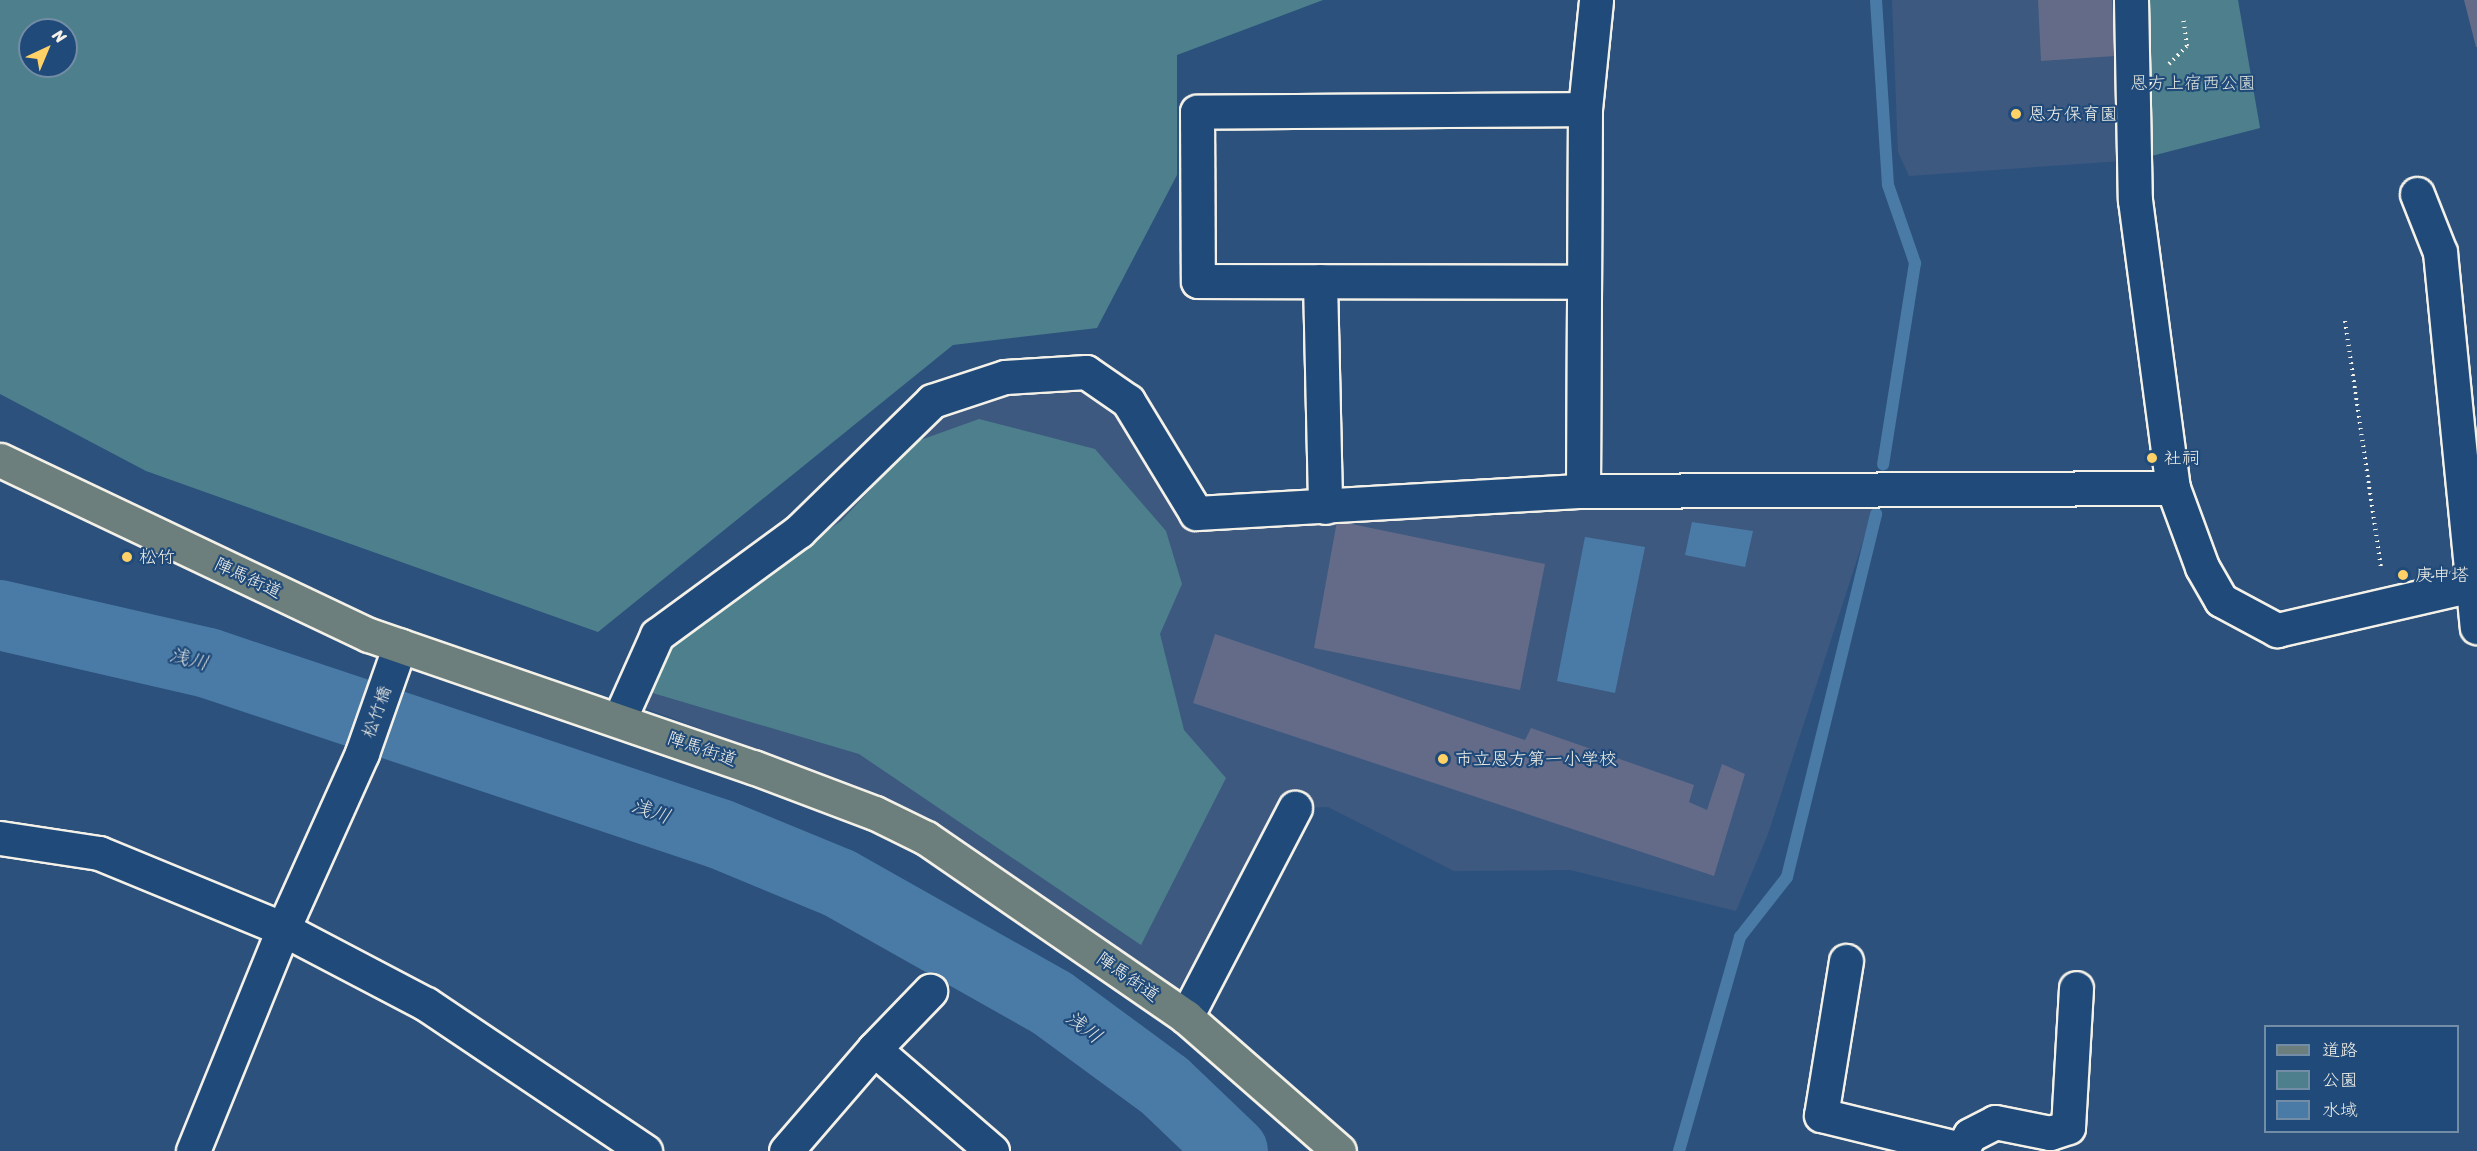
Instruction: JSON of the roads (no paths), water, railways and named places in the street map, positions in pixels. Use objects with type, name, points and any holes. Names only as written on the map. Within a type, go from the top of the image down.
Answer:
[{"type":"main road","name":"陣馬街道","points":[[0,460],[358,630],[396,658],[619,720],[831,796],[926,838],[1186,1017],[1339,1151]]},
{"type":"street","points":[[1583,491],[1585,109],[1596,0]]},
{"type":"street","points":[[2131,0],[2135,200],[2173,489],[2202,567],[2221,600],[2277,630],[2386,602],[2474,584]]},
{"type":"street","points":[[1584,282],[1198,281],[1197,112],[1585,109]]},
{"type":"street","points":[[2417,194],[2440,252],[2477,627]]},
{"type":"street","points":[[1320,281],[1325,507]]},
{"type":"street","points":[[619,720],[657,635],[799,531],[932,401],[1005,377],[1086,372],[1128,401],[1196,513],[1583,491],[2173,489]]},
{"type":"street","name":"松竹橋","points":[[193,1151],[283,929],[362,753],[396,658]]},
{"type":"street","points":[[1186,1017],[1295,808]]},
{"type":"street","points":[[0,838],[99,853],[283,929],[426,1004],[645,1151]]},
{"type":"street","points":[[1846,961],[1821,1115],[1961,1150],[1970,1135],[1995,1122],[2050,1133],[2068,1127],[2076,988]]},
{"type":"street","points":[[786,1151],[874,1049],[930,991]]},
{"type":"street","points":[[874,1049],[992,1151]]},
{"type":"water","points":[[1692,522],[1753,531],[1745,567],[1685,555]]},
{"type":"water","points":[[1585,537],[1645,547],[1615,693],[1557,681]]},
{"type":"waterway","points":[[1876,0],[1888,185],[1915,263],[1883,464]]},
{"type":"waterway","points":[[1679,1151],[1740,937],[1787,877],[1876,514]]},
{"type":"waterway","name":"浅川","points":[[0,615],[208,663],[720,834],[839,883],[1052,1003],[1165,1086],[1233,1151]]},
{"type":"place","name":"恩方保育園","points":[[2016,114]]},
{"type":"place","name":"社祠","points":[[2152,458]]},
{"type":"place","name":"松竹","points":[[127,557]]},
{"type":"place","name":"庚申塔","points":[[2403,575]]},
{"type":"place","name":"市立恩方第一小学校","points":[[1443,759]]},
{"type":"park label","name":"恩方上宿西公園","points":[[2193,83]]}]
